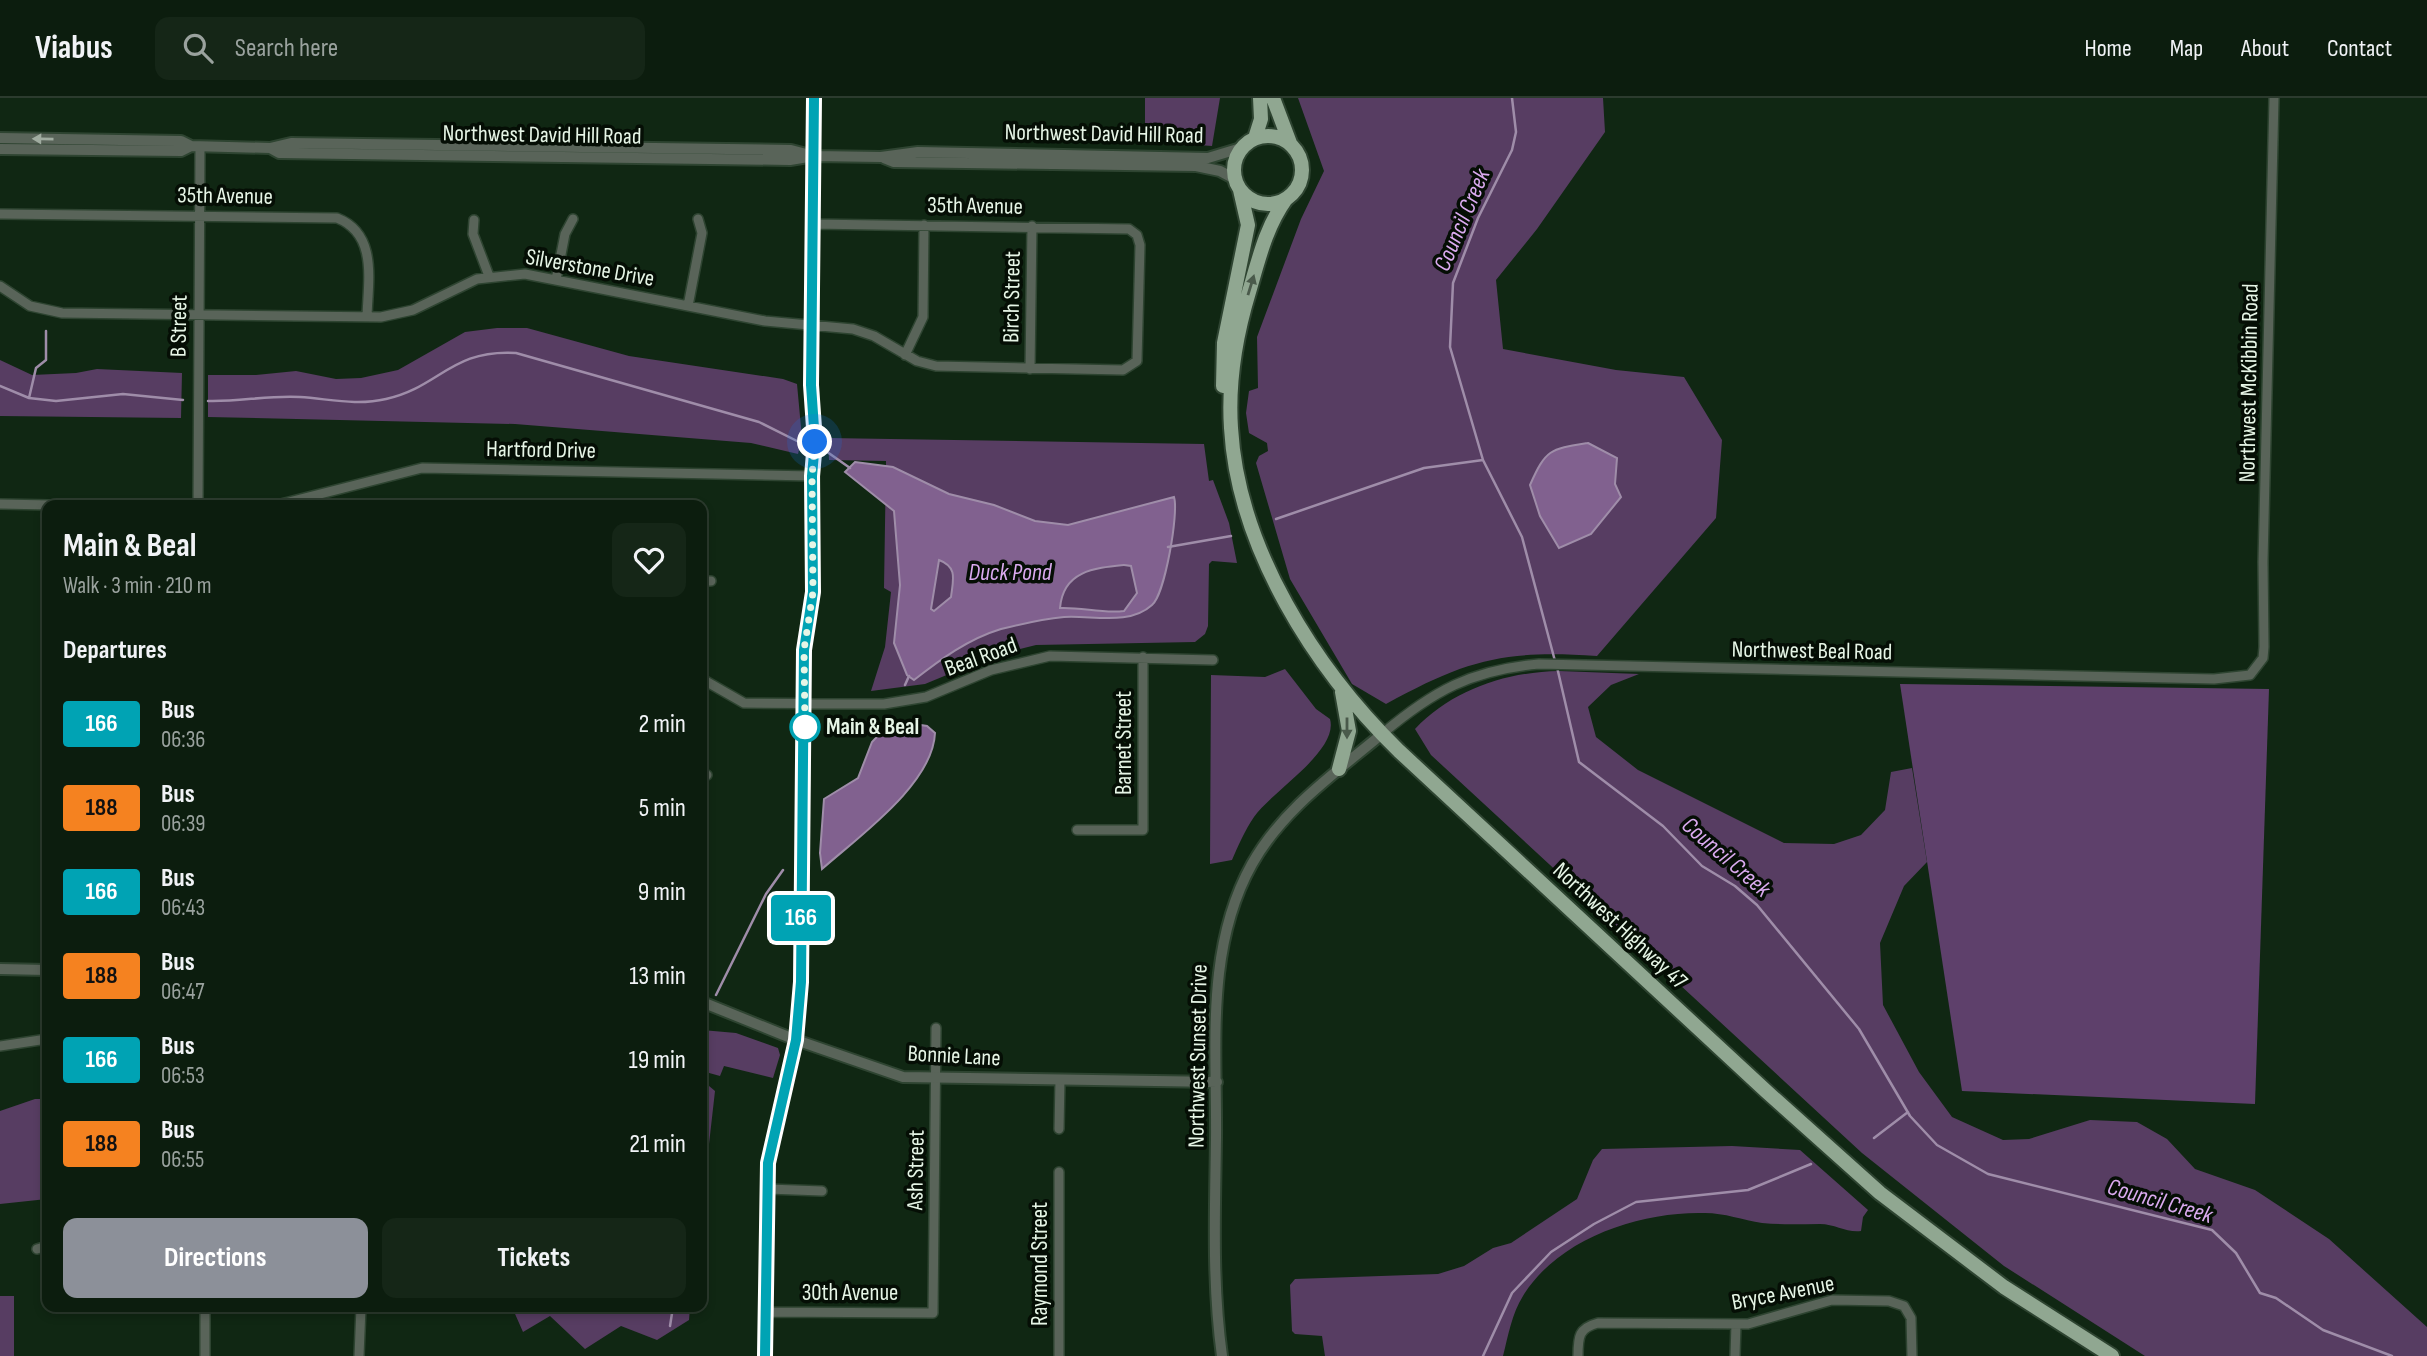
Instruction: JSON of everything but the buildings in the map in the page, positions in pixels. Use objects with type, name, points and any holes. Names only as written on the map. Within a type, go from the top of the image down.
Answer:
[{"type":"main road","points":[[1255,138],[1261,118],[1260,98]]},
{"type":"main road","points":[[1273,98],[1290,143],[1301,161],[1302,172],[1300,183],[1286,199],[1266,204],[1256,202],[1237,184],[1233,168],[1241,148],[1255,138],[1273,136],[1290,143]]},
{"type":"main road","name":"Northwest Highway 47","points":[[1230,425],[1225,416],[1224,343],[1248,225],[1237,184]]},
{"type":"main road","name":"Northwest Highway 47","points":[[1286,199],[1269,222],[1244,309],[1232,376],[1230,425],[1246,501],[1269,566],[1302,631],[1340,687],[1382,734],[1870,1184],[1983,1272],[2112,1356]]},
{"type":"main road","points":[[1339,769],[1349,732],[1340,687]]},
{"type":"street","points":[[765,1356],[771,1147],[796,1040],[801,982],[801,828],[805,781],[804,650],[813,592],[812,476],[815,442],[811,385],[814,98]]},
{"type":"street","name":"Northwest McKibbin Road","points":[[2258,667],[2264,647],[2263,562],[2274,98]]},
{"type":"street","name":"Northwest David Hill Road","points":[[0,138],[181,141],[196,147]]},
{"type":"street","name":"Northwest David Hill Road","points":[[0,149],[181,151],[196,147],[270,148],[291,143],[791,150],[814,156],[881,157],[918,152],[1208,158],[1241,148]]},
{"type":"street","name":"B Street","points":[[196,147],[200,215],[198,500]]},
{"type":"street","name":"Northwest David Hill Road","points":[[881,157],[894,162],[1196,166],[1220,171],[1237,184]]},
{"type":"street","name":"35th Avenue","points":[[0,214],[330,217],[347,223],[363,238],[368,252],[367,317]]},
{"type":"street","points":[[556,280],[565,234],[573,219]]},
{"type":"street","points":[[688,306],[702,233],[698,219]]},
{"type":"street","points":[[474,220],[473,234],[489,276]]},
{"type":"street","name":"35th Avenue","points":[[813,224],[1125,228],[1136,233],[1140,245],[1139,354],[1134,365]]},
{"type":"street","points":[[905,355],[923,317],[924,225]]},
{"type":"street","name":"Birch Street","points":[[1030,369],[1032,226]]},
{"type":"street","name":"Silverstone Drive","points":[[0,286],[23,303],[51,311],[367,317],[413,310],[465,284],[489,276],[525,274],[765,321],[844,328],[870,334],[905,355],[948,368],[1123,370],[1134,365]]},
{"type":"street","name":"Hartford Drive","points":[[296,500],[397,473],[434,467],[812,476]]},
{"type":"street","points":[[0,504],[42,505]]},
{"type":"street","name":"Beal Road","points":[[707,682],[744,703],[884,704],[926,697],[991,670],[1050,656],[1213,660]]},
{"type":"street","name":"Barnet Street","points":[[1077,830],[1143,830],[1143,657]]},
{"type":"street","name":"Northwest Beal Road","points":[[1382,734],[1424,701],[1458,682],[1490,671],[1539,664],[2214,679],[2250,675],[2258,667]]},
{"type":"street","name":"Northwest Sunset Drive","points":[[1222,1356],[1216,1293],[1217,1082],[1218,973],[1225,933],[1236,897],[1260,850],[1284,819],[1382,734]]},
{"type":"street","points":[[0,969],[42,970]]},
{"type":"street","name":"Bonnie Lane","points":[[707,1004],[796,1040],[889,1073],[937,1079],[1217,1082]]},
{"type":"street","name":"Ash Street","points":[[933,1313],[936,1028]]},
{"type":"street","points":[[0,1045],[42,1040]]},
{"type":"street","points":[[1059,1129],[1060,1080]]},
{"type":"street","name":"Raymond Street","points":[[1059,1172],[1059,1356]]},
{"type":"street","points":[[768,1189],[822,1191]]},
{"type":"street","points":[[37,1249],[42,1248]]},
{"type":"street","name":"Bryce Avenue","points":[[1578,1356],[1578,1339],[1584,1326],[1598,1323],[1755,1323],[1822,1301],[1889,1301],[1904,1306],[1911,1318],[1912,1356]]},
{"type":"street","points":[[205,1312],[205,1356]]},
{"type":"street","points":[[359,1356],[361,1312]]},
{"type":"street","name":"30th Avenue","points":[[765,1312],[933,1313]]},
{"type":"street","points":[[1735,1356],[1736,1324]]},
{"type":"shaded area","points":[[1145,98],[1220,98],[1212,146],[1145,141]]},
{"type":"shaded area","points":[[1298,98],[1603,98],[1605,132],[1537,229],[1496,280],[1503,349],[1616,370],[1684,377],[1722,440],[1716,518],[1597,656],[1536,655],[1487,661],[1440,677],[1386,704],[1352,684],[1290,579],[1256,463],[1259,456],[1268,451],[1267,443],[1249,433],[1246,413],[1249,391],[1258,388],[1257,337],[1301,219],[1324,171]]},
{"type":"shaded area","points":[[527,328],[629,356],[783,379],[797,384],[802,438],[798,454],[751,443],[515,424],[208,417],[208,375],[256,375],[296,371],[336,379],[361,378],[398,370],[465,332]]},
{"type":"shaded area","points":[[0,360],[32,375],[97,369],[182,373],[181,418],[0,416]]},
{"type":"shaded area","points":[[828,438],[1204,444],[1209,481],[1213,480],[1229,523],[1237,563],[1212,561],[1209,564],[1208,626],[1205,634],[1195,642],[1036,645],[995,655],[925,684],[871,691],[885,647],[891,592],[884,588],[886,461],[829,460]]},
{"type":"shaded area","points":[[1285,669],[1316,709],[1330,719],[1330,731],[1315,757],[1254,817],[1232,860],[1210,864],[1211,675],[1265,677]]},
{"type":"shaded area","points":[[1559,671],[1639,674],[1611,685],[1588,707],[1596,737],[1638,770],[1784,843],[1834,844],[1861,835],[1885,810],[1891,772],[1912,768],[1927,862],[1904,886],[1880,943],[1883,1005],[1919,1072],[1952,1117],[2003,1140],[2029,1139],[2090,1120],[2137,1122],[2167,1139],[2195,1169],[2255,1190],[2329,1239],[2427,1327],[2427,1356],[2145,1356],[2004,1266],[1862,1153],[1431,755],[1415,729],[1446,704],[1481,686],[1519,675]]},
{"type":"shaded area","points":[[1900,684],[2269,689],[2255,1104],[1962,1091]]},
{"type":"shaded area","points":[[707,1030],[736,1033],[778,1048],[780,1055],[773,1078],[724,1066],[720,1076],[707,1072]]},
{"type":"shaded area","points":[[707,1084],[715,1091],[707,1162]]},
{"type":"shaded area","points":[[42,1099],[42,1200],[0,1204],[0,1111]]},
{"type":"shaded area","points":[[1732,1146],[1800,1150],[1868,1210],[1863,1217],[1861,1231],[1825,1224],[1762,1223],[1705,1213],[1654,1217],[1603,1232],[1557,1258],[1538,1276],[1516,1310],[1503,1356],[1325,1356],[1322,1336],[1295,1334],[1292,1331],[1290,1285],[1295,1279],[1438,1274],[1464,1266],[1493,1248],[1511,1243],[1577,1199],[1593,1160],[1602,1149]]},
{"type":"shaded area","points":[[0,1296],[14,1296],[14,1356],[0,1356]]},
{"type":"shaded area","points":[[514,1312],[690,1312],[689,1320],[657,1340],[621,1326],[585,1349],[550,1316],[523,1332]]},
{"type":"water","points":[[1588,443],[1617,458],[1615,484],[1621,497],[1591,534],[1559,548],[1540,516],[1530,485],[1545,457],[1557,449]]},
{"type":"water","name":"Duck Pond","points":[[855,462],[893,467],[949,494],[994,505],[1035,521],[1068,525],[1174,497],[1173,535],[1162,586],[1152,605],[1132,615],[1110,618],[1064,617],[989,633],[945,657],[914,680],[907,675],[894,643],[900,585],[894,511],[845,472]],"holes":[[[939,560],[952,570],[953,585],[951,597],[934,611],[931,609]],[[1131,566],[1137,593],[1124,611],[1060,608],[1062,596],[1074,579],[1091,570]]]},
{"type":"water","points":[[908,723],[927,726],[935,733],[931,752],[922,771],[891,808],[822,869],[820,853],[824,799],[858,778],[872,742],[887,726]]},
{"type":"waterway","name":"Council Creek","points":[[1512,98],[1516,132],[1512,150],[1478,218],[1453,283],[1450,347],[1483,460],[1522,537],[1555,661]]},
{"type":"waterway","points":[[29,398],[36,368],[46,360],[46,331]]},
{"type":"waterway","points":[[208,401],[288,397],[375,401],[404,393],[476,357],[494,353],[516,353],[759,422],[799,442]]},
{"type":"waterway","points":[[0,386],[29,398],[56,401],[123,394],[183,400]]},
{"type":"waterway","points":[[823,449],[850,468]]},
{"type":"waterway","points":[[1276,519],[1424,468],[1483,460]]},
{"type":"waterway","points":[[1168,547],[1231,536]]},
{"type":"waterway","name":"Council Creek","points":[[1557,667],[1579,762],[1663,826],[1702,866],[1735,886],[1757,905],[1859,1029],[1910,1116],[1937,1145],[1988,1174],[2212,1230],[2236,1253],[2260,1293],[2276,1298],[2323,1330],[2392,1356]]},
{"type":"waterway","points":[[905,685],[909,676]]},
{"type":"waterway","points":[[716,995],[766,894],[783,870]]},
{"type":"waterway","points":[[1874,1138],[1908,1112]]},
{"type":"waterway","points":[[1483,1356],[1512,1293],[1551,1252],[1594,1224],[1636,1202],[1748,1190],[1811,1164]]},
{"type":"waterway","points":[[670,1326],[672,1312]]},
{"type":"bus line","name":"166","points":[[765,1356],[768,1163],[800,1012],[801,828],[805,781],[804,650],[813,592],[812,476],[815,442],[811,385],[814,98]]},
{"type":"place","name":"Main & Beal","points":[[805,727]]},
{"type":"route","points":[[805,727],[805,730],[804,650],[813,592],[812,476],[815,442]]}]
